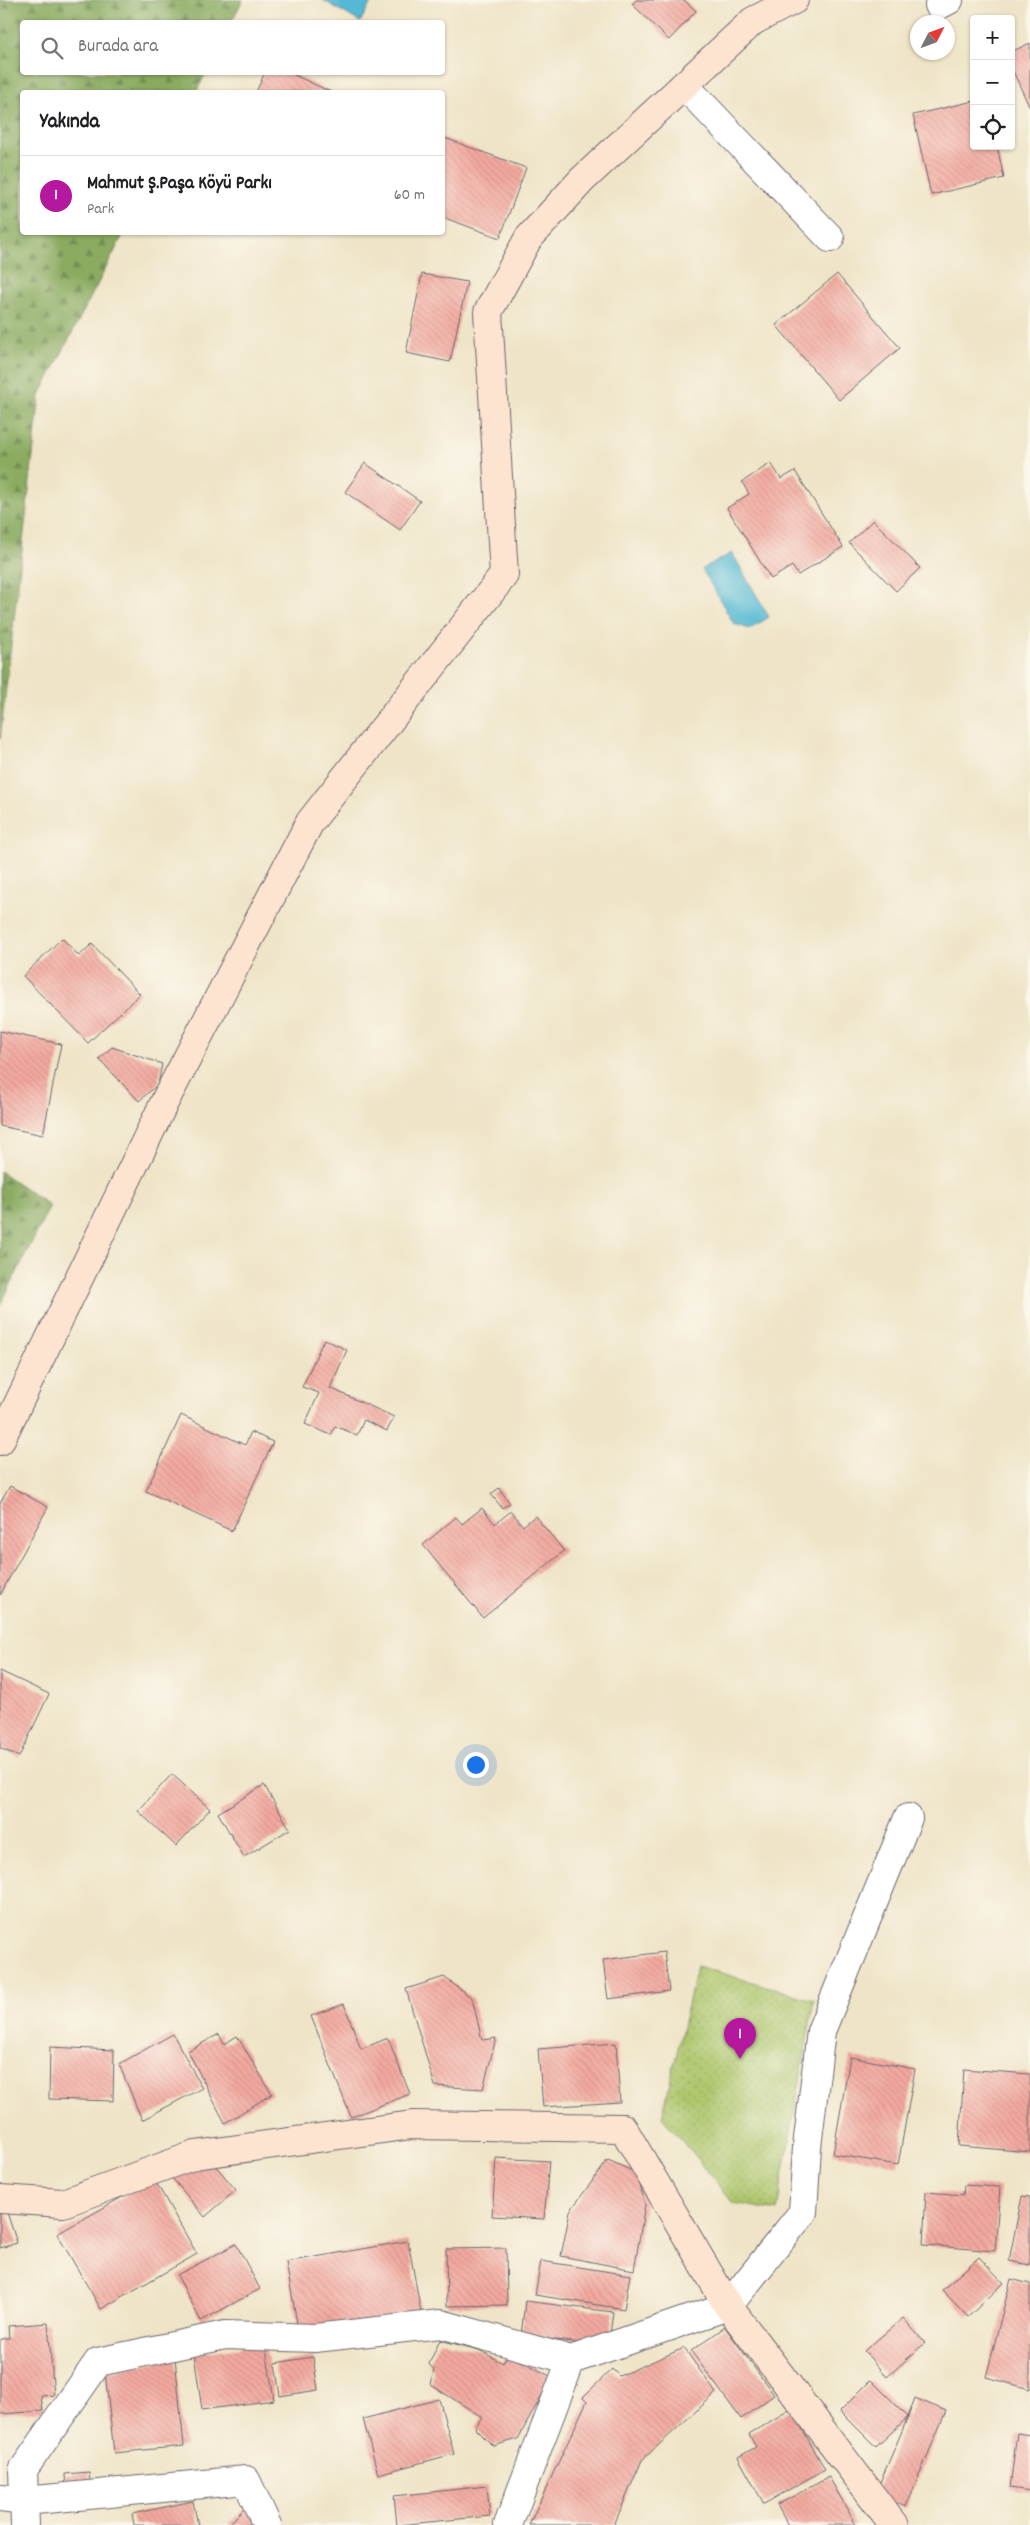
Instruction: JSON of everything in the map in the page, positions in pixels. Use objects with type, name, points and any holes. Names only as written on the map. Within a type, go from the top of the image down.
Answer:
[{"type":"street","points":[[0,1441],[166,1099],[310,822],[504,575],[488,312],[528,239],[582,180],[752,21],[794,0]]},
{"type":"street","points":[[684,85],[830,238]]},
{"type":"street","points":[[268,2525],[246,2480],[16,2508],[23,2470],[98,2362],[225,2335],[315,2338],[441,2324],[571,2360],[728,2306],[803,2212],[821,2031],[908,1818]]},
{"type":"street","points":[[0,2199],[63,2203],[195,2155],[412,2125],[623,2128],[728,2306],[894,2525]]},
{"type":"street","points":[[508,2525],[571,2360]]},
{"type":"green space","points":[[0,0],[243,0],[232,20],[20,20],[20,75],[205,75],[197,90],[20,90],[20,235],[123,235],[40,395],[0,739]]},
{"type":"green space","points":[[0,1171],[50,1206],[0,1306]]},
{"type":"green space","points":[[697,1966],[814,2000],[777,2211],[734,2203],[662,2117]]},
{"type":"water","points":[[323,0],[372,1],[361,20],[357,20]]},
{"type":"water","points":[[732,553],[769,617],[750,629],[734,624],[702,569]]},
{"type":"building","points":[[636,0],[684,0],[696,11],[669,40],[632,4]]},
{"type":"building","points":[[1030,43],[1030,108],[1015,76],[1015,50]]},
{"type":"building","points":[[264,75],[294,75],[327,90],[257,90]]},
{"type":"building","points":[[970,102],[970,150],[998,150],[1004,178],[931,195],[913,115]]},
{"type":"building","points":[[445,138],[526,168],[500,238],[445,218]]},
{"type":"building","points":[[422,274],[467,282],[450,362],[406,353]]},
{"type":"building","points":[[837,274],[900,348],[839,400],[776,325]]},
{"type":"building","points":[[365,463],[420,501],[400,530],[345,492]]},
{"type":"building","points":[[771,463],[781,479],[795,471],[843,547],[798,575],[792,566],[771,579],[727,508],[749,494],[742,482]]},
{"type":"building","points":[[873,520],[920,568],[896,591],[849,543]]},
{"type":"building","points":[[62,938],[79,956],[92,944],[140,994],[88,1043],[23,976]]},
{"type":"building","points":[[0,1031],[61,1044],[43,1135],[0,1126]]},
{"type":"building","points":[[112,1047],[162,1064],[158,1084],[139,1101],[99,1059]]},
{"type":"building","points":[[324,1339],[347,1350],[330,1388],[394,1417],[387,1431],[364,1420],[357,1435],[335,1426],[331,1435],[305,1424],[319,1393],[302,1387]]},
{"type":"building","points":[[181,1415],[245,1445],[251,1432],[273,1442],[232,1531],[146,1491]]},
{"type":"building","points":[[10,1486],[48,1507],[0,1595],[0,1503]]},
{"type":"building","points":[[499,1488],[510,1503],[502,1508],[491,1494]]},
{"type":"building","points":[[482,1508],[495,1524],[511,1511],[523,1526],[535,1516],[564,1551],[483,1618],[423,1545],[456,1517],[462,1524]]},
{"type":"building","points":[[0,1671],[49,1694],[19,1757],[0,1748]]},
{"type":"building","points":[[172,1774],[210,1809],[176,1846],[138,1811]]},
{"type":"building","points":[[264,1785],[290,1829],[244,1857],[218,1813]]},
{"type":"building","points":[[664,1952],[669,1991],[608,1999],[603,1960]]},
{"type":"building","points":[[444,1977],[472,1998],[482,2040],[496,2038],[483,2089],[435,2086],[406,1989]]},
{"type":"building","points":[[344,2004],[361,2049],[388,2038],[410,2094],[351,2117],[311,2016]]},
{"type":"building","points":[[173,2034],[202,2088],[142,2120],[119,2064]]},
{"type":"building","points":[[219,2034],[224,2044],[237,2036],[272,2094],[225,2123],[188,2051]]},
{"type":"building","points":[[616,2043],[620,2102],[543,2107],[538,2049]]},
{"type":"building","points":[[50,2047],[114,2050],[113,2101],[49,2099]]},
{"type":"building","points":[[850,2057],[915,2069],[898,2165],[833,2154]]},
{"type":"building","points":[[964,2069],[1030,2074],[1030,2152],[959,2146]]},
{"type":"building","points":[[209,2158],[236,2190],[205,2217],[172,2178],[188,2163]]},
{"type":"building","points":[[496,2158],[549,2161],[544,2219],[492,2216]]},
{"type":"building","points":[[608,2160],[637,2173],[645,2205],[634,2270],[561,2256],[570,2211]]},
{"type":"building","points":[[154,2179],[197,2254],[101,2309],[57,2234]]},
{"type":"building","points":[[964,2185],[1000,2187],[995,2251],[923,2245],[926,2192],[963,2195]]},
{"type":"building","points":[[1022,2196],[1030,2197],[1030,2265],[1009,2261]]},
{"type":"building","points":[[5,2206],[17,2243],[0,2248],[0,2208]]},
{"type":"building","points":[[408,2241],[421,2312],[299,2334],[286,2262]]},
{"type":"building","points":[[236,2244],[260,2289],[201,2321],[177,2275]]},
{"type":"building","points":[[506,2248],[507,2305],[447,2306],[446,2249]]},
{"type":"building","points":[[979,2257],[1004,2283],[968,2317],[942,2290]]},
{"type":"building","points":[[541,2261],[630,2275],[624,2309],[535,2295]]},
{"type":"building","points":[[1011,2279],[1030,2284],[1030,2389],[986,2377]]},
{"type":"building","points":[[525,2301],[613,2312],[610,2335],[591,2344],[521,2336]]},
{"type":"building","points":[[903,2318],[925,2343],[887,2377],[864,2351]]},
{"type":"building","points":[[48,2323],[54,2395],[41,2396],[43,2411],[0,2414],[0,2339],[9,2338],[8,2326]]},
{"type":"building","points":[[725,2327],[774,2395],[741,2419],[691,2351]]},
{"type":"building","points":[[440,2340],[479,2350],[503,2363],[508,2354],[552,2377],[518,2439],[493,2446],[475,2428],[482,2417],[431,2385],[434,2370],[429,2364]]},
{"type":"building","points":[[265,2343],[274,2400],[202,2410],[194,2354]]},
{"type":"building","points":[[684,2348],[716,2393],[642,2460],[614,2525],[529,2525],[587,2401],[583,2397],[612,2369],[619,2376]]},
{"type":"building","points":[[313,2357],[318,2390],[280,2396],[275,2363]]},
{"type":"building","points":[[175,2358],[184,2446],[114,2453],[105,2372]]},
{"type":"building","points":[[871,2380],[908,2417],[876,2447],[840,2411]]},
{"type":"building","points":[[915,2398],[946,2411],[906,2507],[875,2494]]},
{"type":"building","points":[[439,2399],[454,2454],[378,2474],[363,2419]]},
{"type":"building","points":[[791,2409],[825,2469],[764,2504],[738,2457],[756,2447],[749,2434]]},
{"type":"building","points":[[1017,2433],[1030,2435],[1030,2491],[1010,2488]]},
{"type":"building","points":[[89,2472],[91,2491],[66,2492],[65,2474]]},
{"type":"building","points":[[829,2477],[856,2525],[788,2525],[777,2505]]},
{"type":"building","points":[[487,2486],[490,2516],[397,2525],[394,2496]]},
{"type":"building","points":[[193,2501],[198,2525],[134,2525],[132,2514]]},
{"type":"building","points":[[244,2509],[261,2525],[228,2525]]},
{"type":"place","name":"Mahmut Ş.Paşa Köyü Parkı","points":[[740,2059]]}]
